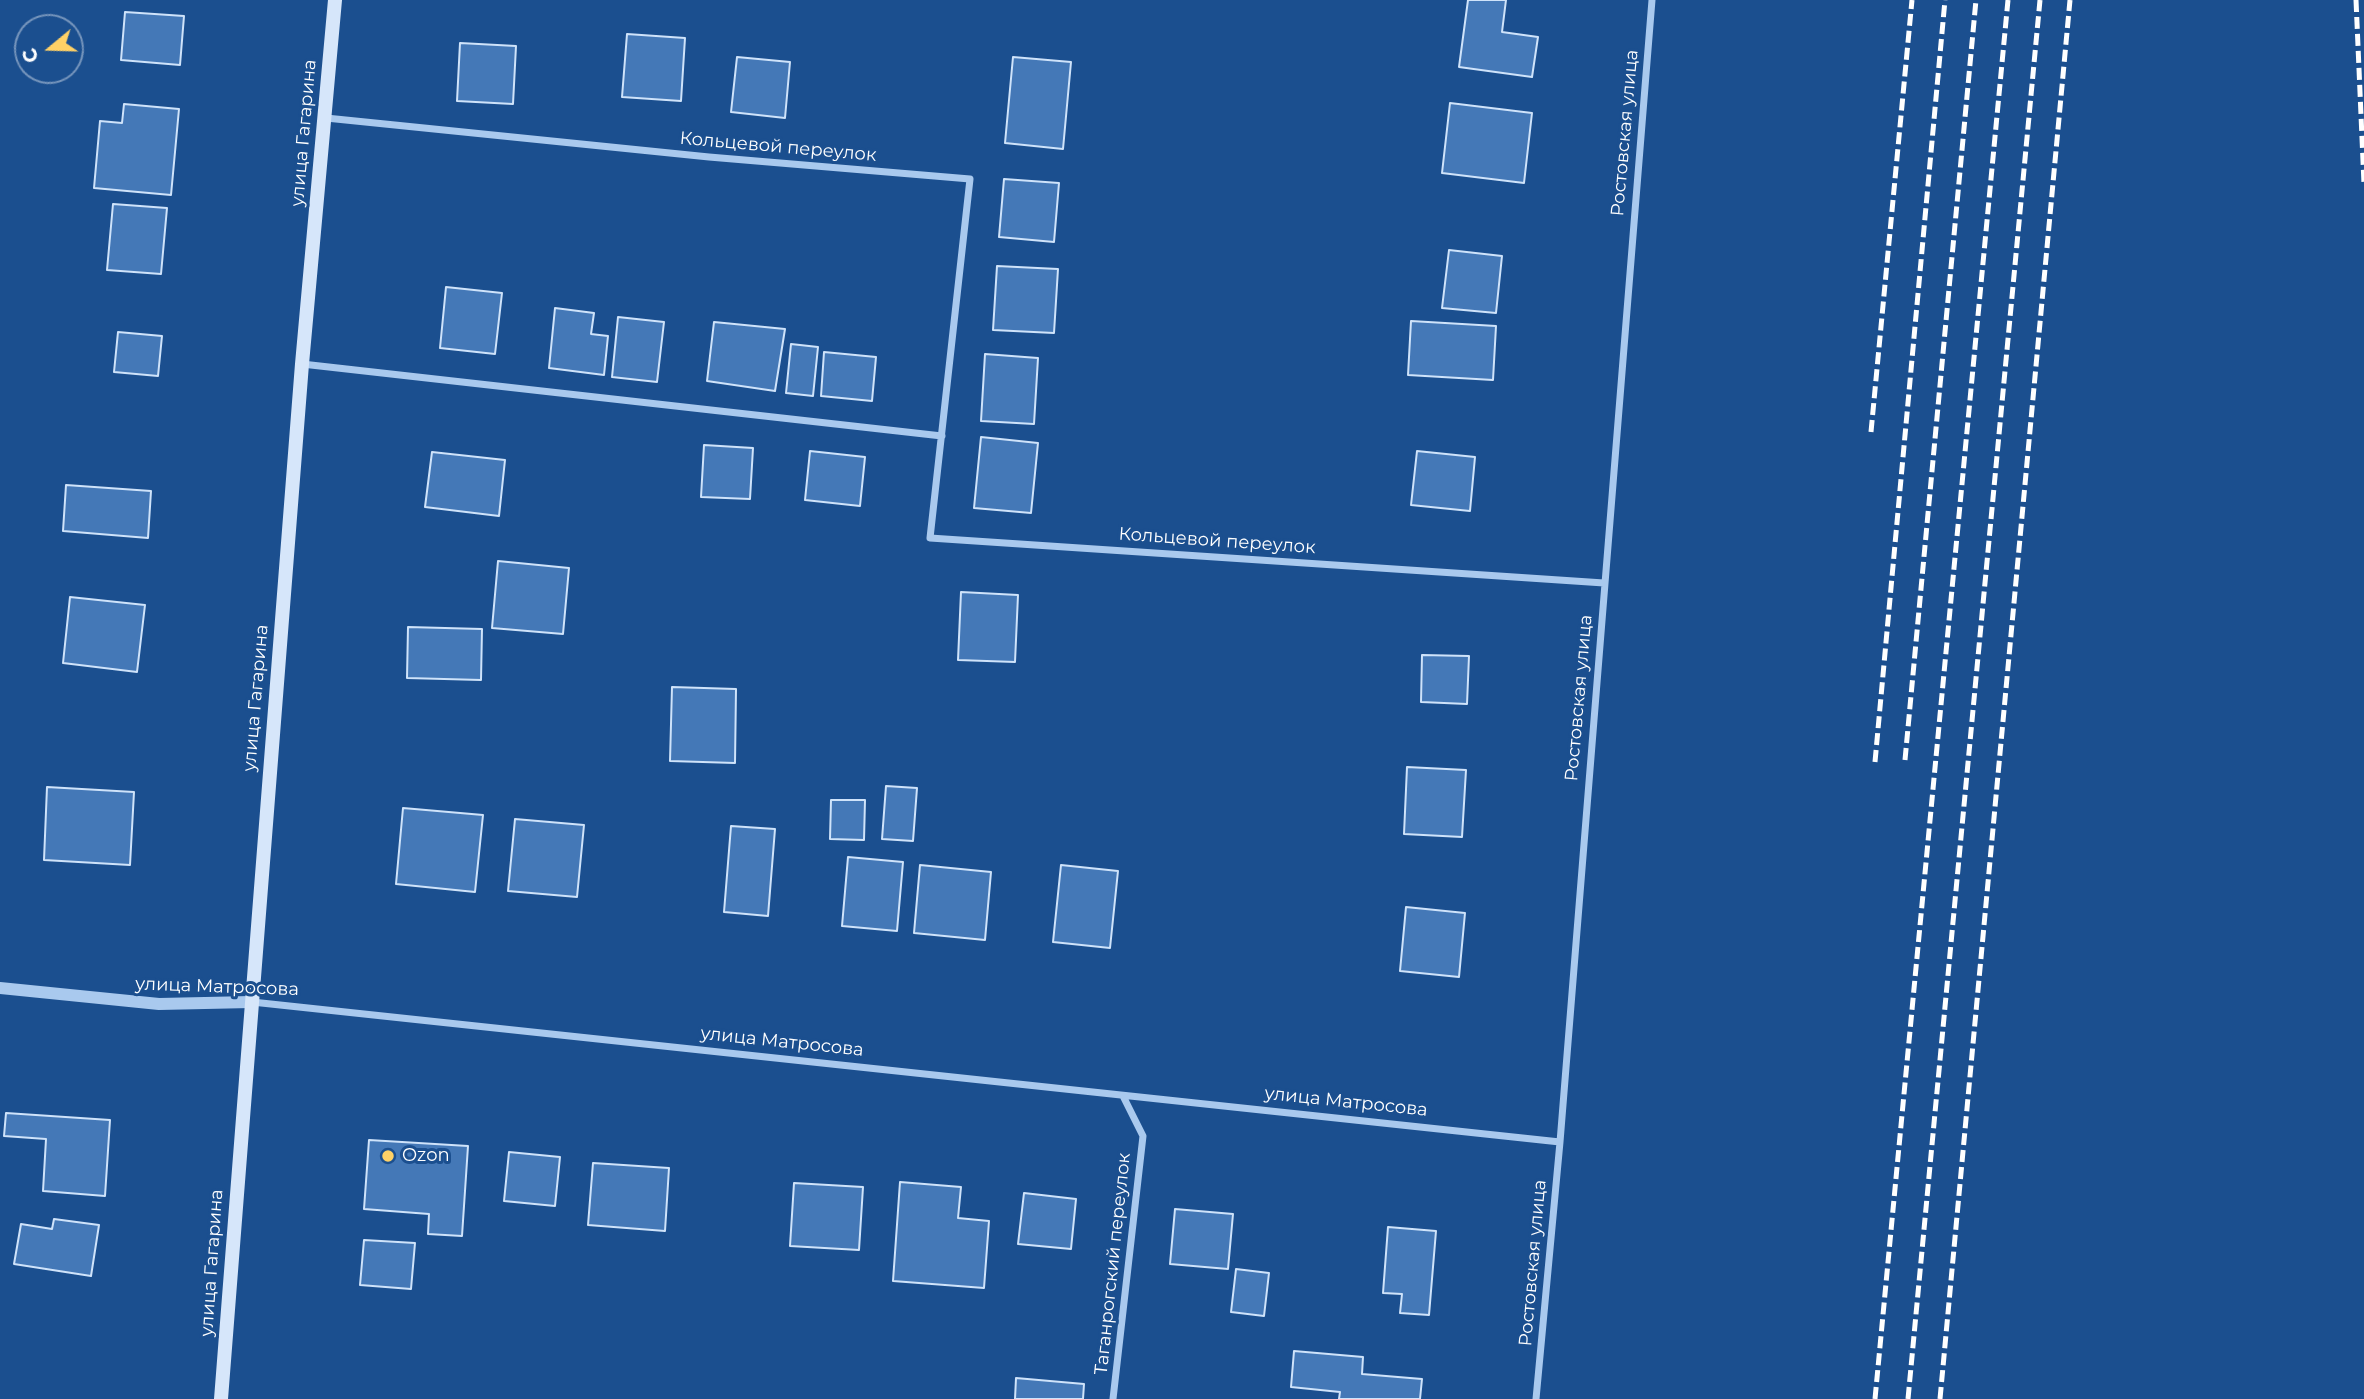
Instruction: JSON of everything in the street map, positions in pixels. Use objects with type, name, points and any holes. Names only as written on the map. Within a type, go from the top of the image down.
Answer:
[{"type":"main road","name":"улица Гагарина","points":[[221,1399],[302,364],[335,0]]},
{"type":"street","name":"Ростовская улица","points":[[1536,1399],[1560,1142],[1652,0]]},
{"type":"street","name":"Кольцевой переулок","points":[[326,118],[709,157],[970,179],[930,538],[1604,583]]},
{"type":"street","points":[[302,364],[942,436]]},
{"type":"street","name":"улица Матросова","points":[[0,988],[159,1004],[251,1002],[1560,1142]]},
{"type":"street","name":"Таганрогский переулок","points":[[1113,1399],[1143,1136],[1122,1096]]},
{"type":"building","points":[[1468,0],[1506,0],[1502,32],[1538,37],[1532,77],[1459,67]]},
{"type":"building","points":[[125,12],[184,16],[180,65],[121,60]]},
{"type":"building","points":[[627,34],[685,38],[681,101],[622,97]]},
{"type":"building","points":[[460,43],[516,46],[513,104],[457,101]]},
{"type":"building","points":[[737,57],[790,62],[785,118],[731,112]]},
{"type":"building","points":[[1013,57],[1071,62],[1063,149],[1005,143]]},
{"type":"building","points":[[1450,103],[1532,113],[1524,183],[1442,173]]},
{"type":"building","points":[[124,104],[179,109],[171,195],[94,188],[100,121],[122,123]]},
{"type":"building","points":[[1004,179],[1059,183],[1054,242],[999,237]]},
{"type":"building","points":[[113,204],[167,208],[161,274],[107,270]]},
{"type":"building","points":[[1449,250],[1502,256],[1496,313],[1442,308]]},
{"type":"building","points":[[997,266],[1058,269],[1054,333],[993,330]]},
{"type":"building","points":[[446,287],[502,293],[495,354],[440,348]]},
{"type":"building","points":[[555,308],[594,313],[591,334],[608,336],[604,375],[549,368]]},
{"type":"building","points":[[618,317],[664,322],[657,382],[612,377]]},
{"type":"building","points":[[1411,321],[1496,326],[1493,380],[1408,375]]},
{"type":"building","points":[[714,322],[785,329],[775,391],[707,381]]},
{"type":"building","points":[[118,332],[162,336],[158,376],[114,372]]},
{"type":"building","points":[[791,344],[818,347],[813,396],[786,393]]},
{"type":"building","points":[[824,352],[876,357],[872,401],[821,396]]},
{"type":"building","points":[[985,354],[1038,358],[1034,424],[981,421]]},
{"type":"building","points":[[981,437],[1038,443],[1031,513],[974,508]]},
{"type":"building","points":[[704,445],[753,448],[750,499],[701,497]]},
{"type":"building","points":[[810,451],[865,457],[860,506],[805,500]]},
{"type":"building","points":[[1417,451],[1475,457],[1470,511],[1411,505]]},
{"type":"building","points":[[432,452],[505,460],[499,516],[425,507]]},
{"type":"building","points":[[66,485],[151,491],[148,538],[63,531]]},
{"type":"building","points":[[498,561],[569,568],[563,634],[492,628]]},
{"type":"building","points":[[961,592],[1018,595],[1015,662],[958,660]]},
{"type":"building","points":[[70,597],[145,605],[137,672],[63,663]]},
{"type":"building","points":[[408,627],[482,629],[481,680],[407,678]]},
{"type":"building","points":[[1422,655],[1469,656],[1467,704],[1421,702]]},
{"type":"building","points":[[672,687],[736,689],[735,763],[670,761]]},
{"type":"building","points":[[1407,767],[1466,770],[1462,837],[1404,834]]},
{"type":"building","points":[[886,786],[917,788],[913,841],[882,839]]},
{"type":"building","points":[[47,787],[134,792],[130,865],[44,860]]},
{"type":"building","points":[[831,800],[865,800],[864,840],[830,839]]},
{"type":"building","points":[[403,808],[483,815],[475,892],[396,884]]},
{"type":"building","points":[[515,819],[584,825],[577,897],[508,891]]},
{"type":"building","points":[[731,826],[775,829],[768,916],[724,912]]},
{"type":"building","points":[[848,857],[903,862],[897,931],[842,926]]},
{"type":"building","points":[[920,865],[991,872],[985,940],[914,933]]},
{"type":"building","points":[[1061,865],[1118,871],[1110,948],[1053,942]]},
{"type":"building","points":[[1406,907],[1465,913],[1459,977],[1400,971]]},
{"type":"building","points":[[6,1113],[110,1120],[105,1196],[43,1191],[46,1139],[4,1136]]},
{"type":"building","points":[[369,1140],[468,1146],[462,1236],[428,1234],[429,1214],[364,1209]]},
{"type":"building","points":[[509,1152],[560,1157],[555,1206],[504,1201]]},
{"type":"building","points":[[593,1163],[669,1168],[665,1231],[588,1225]]},
{"type":"building","points":[[900,1182],[961,1187],[958,1218],[989,1221],[984,1288],[893,1281]]},
{"type":"building","points":[[794,1183],[863,1187],[859,1250],[790,1246]]},
{"type":"building","points":[[1024,1193],[1076,1199],[1071,1249],[1018,1244]]},
{"type":"building","points":[[1175,1209],[1233,1214],[1228,1269],[1170,1264]]},
{"type":"building","points":[[54,1219],[99,1225],[91,1276],[14,1264],[21,1224],[52,1229]]},
{"type":"building","points":[[1388,1227],[1436,1231],[1429,1315],[1400,1313],[1402,1294],[1383,1293]]},
{"type":"building","points":[[364,1240],[415,1243],[411,1289],[360,1285]]},
{"type":"building","points":[[1236,1269],[1269,1273],[1264,1316],[1231,1312]]},
{"type":"building","points":[[1294,1351],[1363,1357],[1362,1374],[1422,1379],[1420,1399],[1339,1399],[1340,1392],[1291,1387]]},
{"type":"building","points":[[1016,1378],[1084,1384],[1083,1399],[1015,1399]]},
{"type":"railway","points":[[1871,432],[1912,0]]},
{"type":"railway","points":[[1875,762],[1945,0]]},
{"type":"railway","points":[[1905,760],[1976,0]]},
{"type":"railway","points":[[1875,1399],[2008,0]]},
{"type":"railway","points":[[1908,1399],[2040,0]]},
{"type":"railway","points":[[1940,1399],[2070,0]]},
{"type":"railway","points":[[2356,0],[2364,184]]},
{"type":"place","name":"Ozon","points":[[388,1156]]}]
